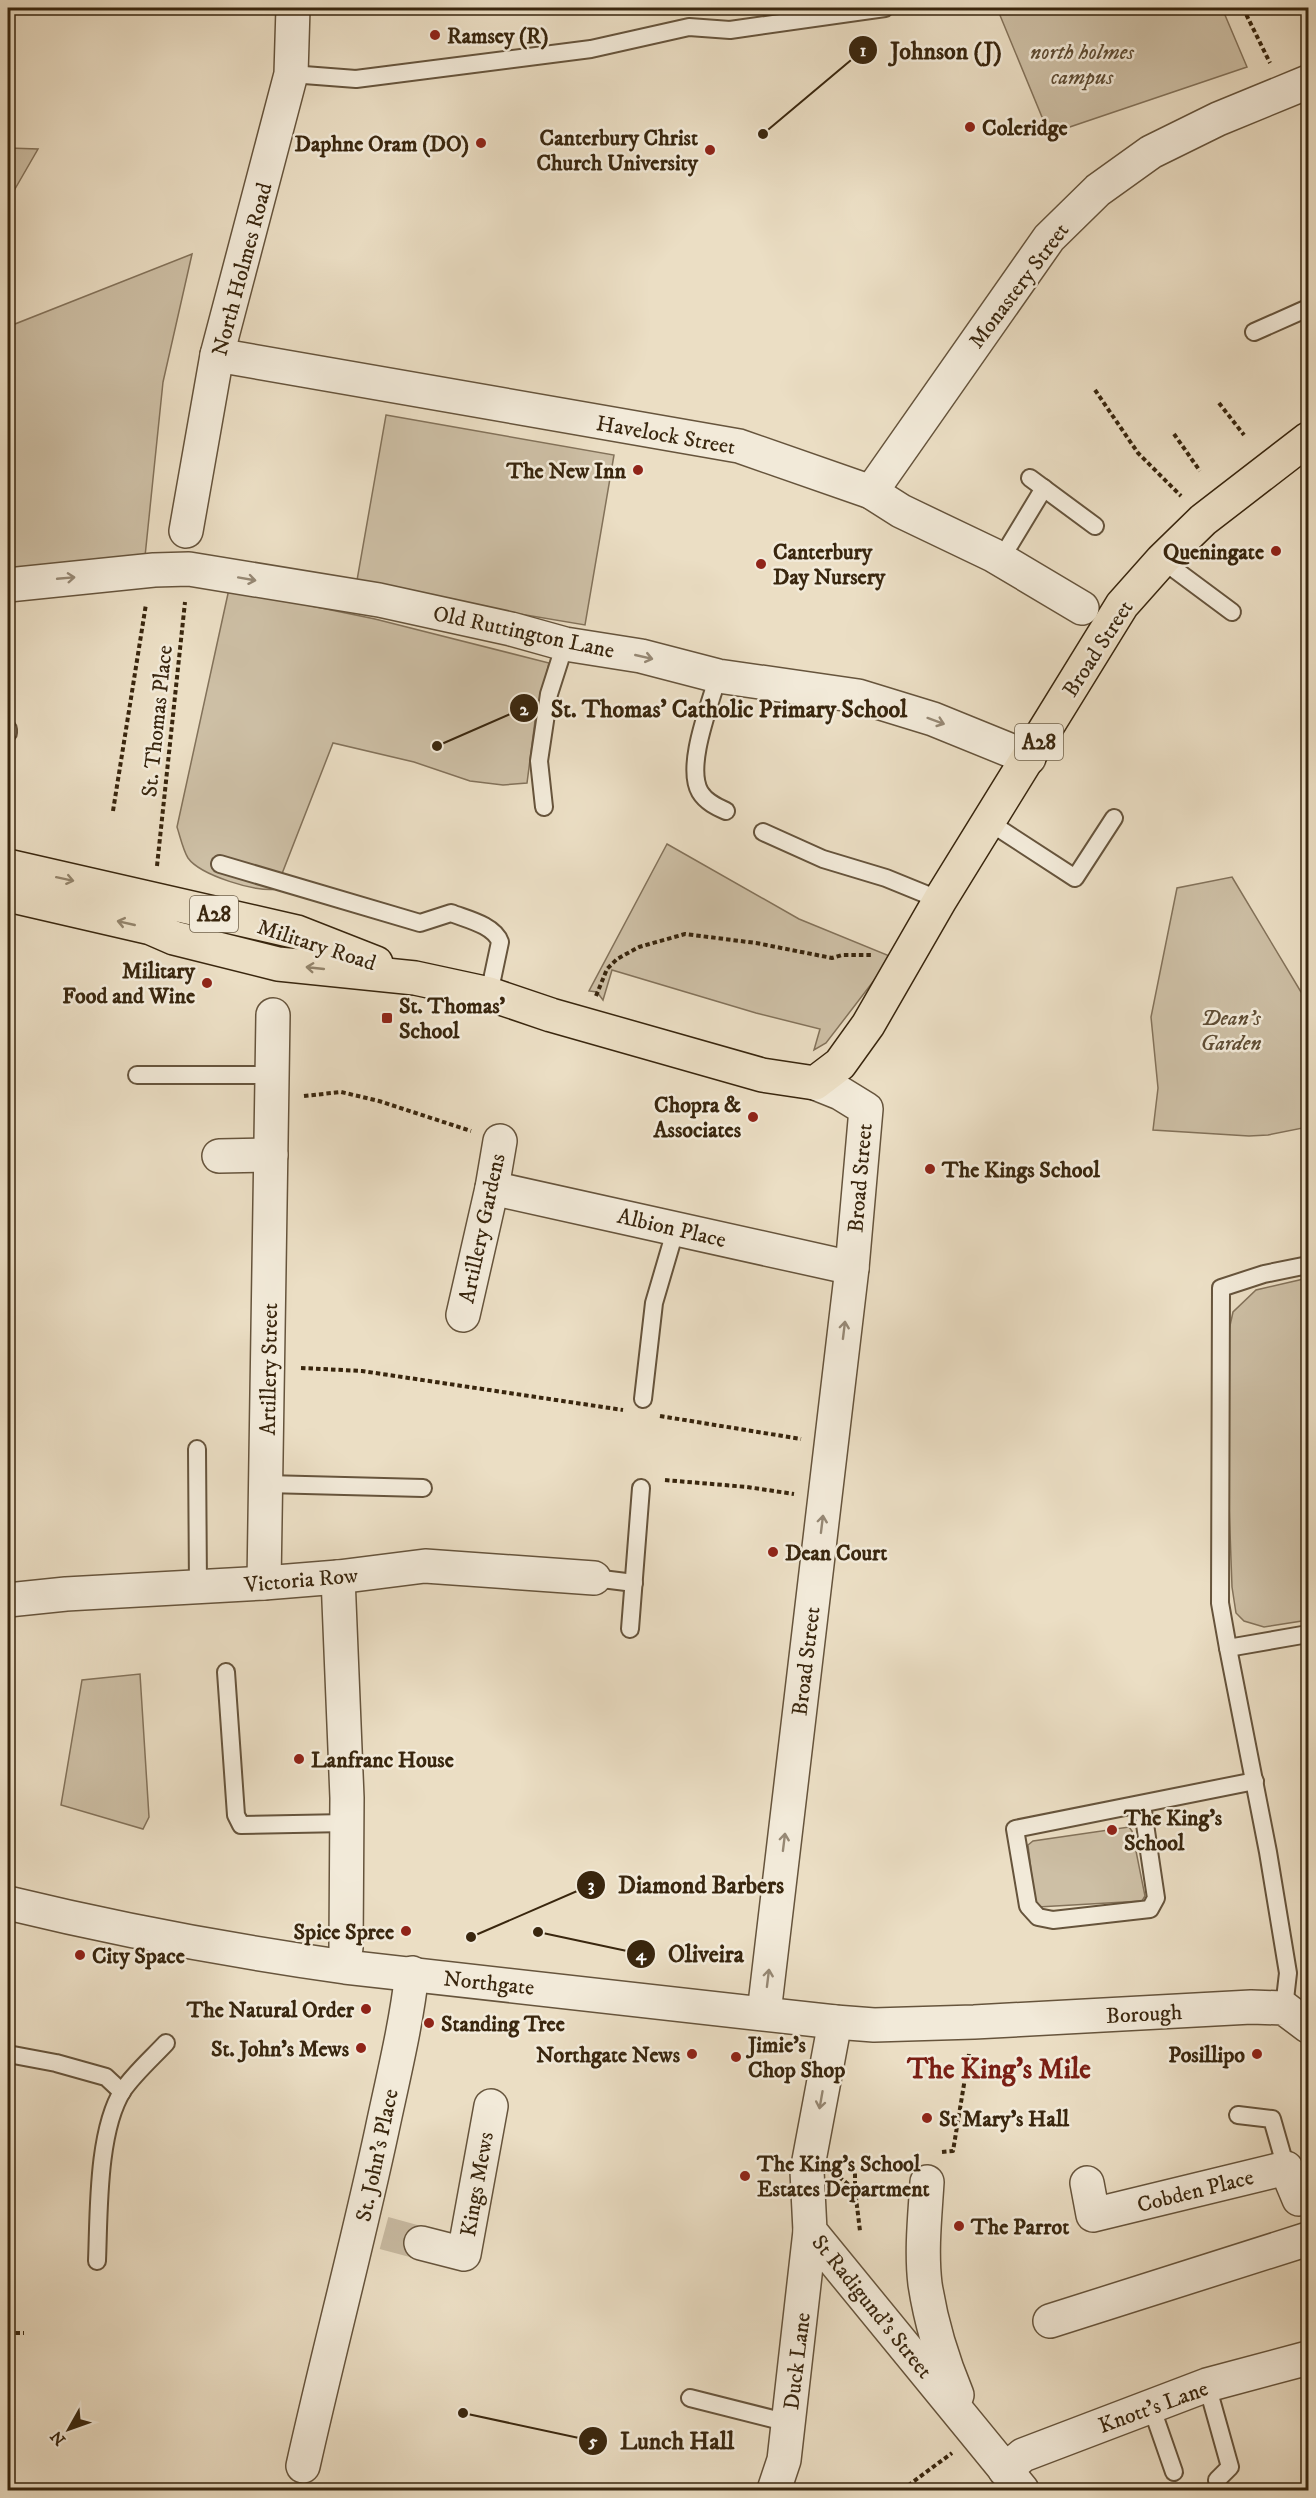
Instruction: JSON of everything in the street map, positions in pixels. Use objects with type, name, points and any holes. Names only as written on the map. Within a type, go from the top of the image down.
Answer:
[{"type":"highway","name":"Broad Street","points":[[815,1083],[840,1064],[868,1025],[940,900],[1122,605],[1162,560],[1203,520],[1308,439]]},
{"type":"highway","name":"Military Road","points":[[8,866],[297,932],[415,978]]},
{"type":"highway","name":"Military Road","points":[[8,895],[151,928],[174,938],[278,964],[415,978],[489,994],[551,1015],[762,1075],[815,1083]]},
{"type":"street","name":"North Holmes Road","points":[[186,531],[217,356],[291,74],[293,8]]},
{"type":"street","name":"Monastery Street","points":[[871,492],[1049,238],[1098,190],[1151,152],[1218,119],[1296,87]]},
{"type":"street","name":"Havelock Street","points":[[217,356],[739,446],[871,492],[901,511],[1001,560],[1082,608]]},
{"type":"street","name":"Old Ruttington Lane","points":[[8,585],[151,570],[189,569],[379,600],[511,629],[565,644],[641,656],[718,676],[858,696],[933,719],[1029,758]]},
{"type":"street","name":"Artillery Street","points":[[264,1583],[273,1015]]},
{"type":"street","name":"Broad Street","points":[[764,2013],[852,1268],[866,1109],[840,1093],[815,1083]]},
{"type":"street","name":"Artillery Gardens","points":[[463,1315],[492,1188],[500,1141]]},
{"type":"street","points":[[219,1155],[271,1155]]},
{"type":"street","name":"Albion Place","points":[[492,1188],[852,1268]]},
{"type":"street","name":"Victoria Row","points":[[8,1599],[264,1583],[338,1577],[425,1566],[594,1578]]},
{"type":"street","points":[[338,1577],[347,1823],[346,1948]]},
{"type":"street","name":"Northgate","points":[[8,1903],[75,1920],[267,1956],[835,2022],[874,2025],[974,2022]]},
{"type":"street","name":"St. John's Place","points":[[303,2466],[332,2336],[372,2230],[412,1973]]},
{"type":"street","name":"Borough","points":[[974,2022],[1251,2007],[1296,2017]]},
{"type":"street","name":"St Radigund's Street","points":[[835,2022],[807,2171],[810,2231],[1013,2480]]},
{"type":"street","name":"Kings Mews","points":[[421,2243],[464,2254],[491,2106]]},
{"type":"street","points":[[1286,2168],[1305,2207]]},
{"type":"street","name":"Cobden Place","points":[[1087,2183],[1093,2215],[1286,2168]]},
{"type":"street","points":[[927,2182],[924,2226],[925,2283],[940,2354],[974,2431]]},
{"type":"street","name":"Duck Lane","points":[[774,2490],[784,2460],[810,2231]]},
{"type":"street","points":[[1050,2321],[1308,2239]]},
{"type":"street","name":"Knott's Lane","points":[[1013,2480],[1023,2455],[1207,2385],[1308,2358]]},
{"type":"lane","points":[[291,74],[356,79],[591,49],[689,27],[730,30],[885,8]]},
{"type":"lane","points":[[1254,332],[1308,308]]},
{"type":"lane","points":[[1030,478],[1095,526]]},
{"type":"lane","points":[[1001,560],[1044,488]]},
{"type":"lane","points":[[1162,560],[1232,612]]},
{"type":"lane","points":[[544,807],[539,761],[549,694],[565,644]]},
{"type":"lane","points":[[718,676],[696,760],[695,777],[700,793],[712,804],[726,811]]},
{"type":"lane","points":[[989,822],[1075,878],[1114,818]]},
{"type":"lane","points":[[763,832],[823,860],[886,879],[940,900]]},
{"type":"lane","points":[[220,864],[420,923],[451,913],[489,929],[498,936],[500,942],[489,994]]},
{"type":"lane","points":[[137,1075],[272,1087]]},
{"type":"lane","points":[[638,1405],[654,1303],[676,1228]]},
{"type":"lane","points":[[1296,2017],[1255,1781],[1220,1603],[1221,1288],[1264,1274],[1308,1265]]},
{"type":"lane","points":[[197,1449],[198,1587]]},
{"type":"lane","points":[[266,1484],[423,1488]]},
{"type":"lane","points":[[630,1629],[640,1488]]},
{"type":"lane","points":[[594,1578],[634,1583]]},
{"type":"lane","points":[[1228,1648],[1308,1634]]},
{"type":"lane","points":[[226,1672],[236,1815],[241,1825],[347,1823]]},
{"type":"lane","points":[[1142,1804],[1156,1898],[1150,1909],[1053,1920],[1038,1917],[1028,1905],[1015,1829],[1255,1781]]},
{"type":"lane","points":[[97,2261],[102,2172],[110,2122],[122,2092],[166,2043]]},
{"type":"lane","points":[[8,2054],[56,2063],[106,2077],[122,2092]]},
{"type":"lane","points":[[1239,2115],[1272,2119],[1286,2168]]},
{"type":"lane","points":[[1207,2385],[1230,2467],[1217,2480],[1219,2490]]},
{"type":"lane","points":[[690,2398],[789,2422]]},
{"type":"lane","points":[[1151,2406],[1174,2472]]},
{"type":"path","points":[[1243,8],[1296,87]]},
{"type":"path","points":[[1095,390],[1138,453],[1192,506],[1203,520]]},
{"type":"path","points":[[1219,403],[1244,435]]},
{"type":"path","points":[[1174,434],[1200,471]]},
{"type":"path","name":"St. Thomas Place","points":[[156,877],[189,569]]},
{"type":"path","points":[[114,811],[151,570]]},
{"type":"path","points":[[594,1000],[607,969],[617,959],[639,947],[684,934],[756,943],[832,958],[864,954],[903,966]]},
{"type":"path","points":[[272,1087],[341,1092],[379,1101],[500,1141]]},
{"type":"path","points":[[269,1366],[362,1371],[638,1405]]},
{"type":"path","points":[[656,1415],[831,1444]]},
{"type":"path","points":[[640,1488],[651,1479],[747,1486],[825,1499]]},
{"type":"path","points":[[927,2182],[933,2152],[953,2151],[974,2022]]},
{"type":"path","points":[[855,2166],[855,2190],[860,2231]]},
{"type":"path","points":[[8,2333],[24,2333]]},
{"type":"path","points":[[902,2490],[974,2431]]},
{"type":"green space","name":"north holmes campus","points":[[997,8],[1222,8],[1247,67],[1049,134]]},
{"type":"green space","points":[[8,148],[38,149],[8,201]]},
{"type":"green space","points":[[192,254],[163,382],[144,566],[8,579],[8,331],[15,324]]},
{"type":"green space","points":[[386,415],[614,455],[585,625],[356,586]]},
{"type":"green space","points":[[229,589],[375,619],[549,663],[535,721],[527,783],[503,785],[470,781],[414,762],[333,743],[276,889],[267,890],[243,885],[204,871],[186,855],[177,827]]},
{"type":"green space","points":[[667,844],[799,919],[892,957],[826,1043],[814,1050],[820,1029],[756,1013],[612,970],[603,1000],[597,992],[589,991]]},
{"type":"green space","name":"Dean's Garden","points":[[1232,877],[1301,992],[1308,993],[1308,1127],[1268,1135],[1249,1136],[1153,1130],[1158,1088],[1151,1017],[1177,888]]},
{"type":"green space","points":[[1308,1278],[1308,1620],[1264,1627],[1244,1621],[1236,1613],[1232,1587],[1227,1448],[1229,1330],[1233,1312],[1256,1290]]},
{"type":"green space","points":[[140,1674],[149,1817],[143,1829],[61,1805],[82,1680]]},
{"type":"green space","points":[[1129,1827],[1132,1831],[1145,1896],[1142,1901],[1038,1907],[1035,1903],[1028,1845],[1033,1841]]},
{"type":"tunnel","points":[[384,2233],[421,2243]]},
{"type":"place","name":"Ramsey (R)","points":[[435,35]]},
{"type":"place","name":"Coleridge","points":[[970,127]]},
{"type":"place","name":"Johnson (J)","points":[[763,134]]},
{"type":"place","name":"Daphne Oram (DO)","points":[[481,143]]},
{"type":"place","name":"Canterbury Christ Church University","points":[[710,150]]},
{"type":"place","name":"The New Inn","points":[[638,470]]},
{"type":"place","name":"Queningate","points":[[1276,551]]},
{"type":"place","name":"Canterbury Day Nursery","points":[[761,564]]},
{"type":"place","name":"St. Thomas' Catholic Primary School","points":[[437,746]]},
{"type":"place","name":"Military Food and Wine","points":[[207,983]]},
{"type":"place","name":"St. Thomas' School","points":[[387,1018]]},
{"type":"place","name":"Chopra & Associates","points":[[753,1117]]},
{"type":"place","name":"The Kings School","points":[[930,1169]]},
{"type":"place","name":"Dean Court","points":[[773,1552]]},
{"type":"place","name":"Lanfranc House","points":[[299,1759]]},
{"type":"place","name":"The King's School","points":[[1112,1830]]},
{"type":"place","name":"Spice Spree","points":[[406,1931]]},
{"type":"place","name":"Oliveira","points":[[538,1932]]},
{"type":"place","name":"Diamond Barbers","points":[[471,1937]]},
{"type":"place","name":"City Space","points":[[80,1955]]},
{"type":"place","name":"The Natural Order","points":[[366,2009]]},
{"type":"place","name":"Standing Tree","points":[[429,2023]]},
{"type":"place","name":"St. John's Mews","points":[[361,2048]]},
{"type":"place","name":"Northgate News","points":[[692,2054]]},
{"type":"place","name":"Posillipo","points":[[1257,2054]]},
{"type":"place","name":"Jimie's Chop Shop","points":[[736,2057]]},
{"type":"place","name":"St Mary's Hall","points":[[927,2118]]},
{"type":"place","name":"The King's School Estates Department","points":[[745,2176]]},
{"type":"place","name":"The Parrot","points":[[959,2226]]},
{"type":"place","name":"Lunch Hall","points":[[463,2413]]},
{"type":"district","name":"The King's Mile","points":[[999,2068]]}]
